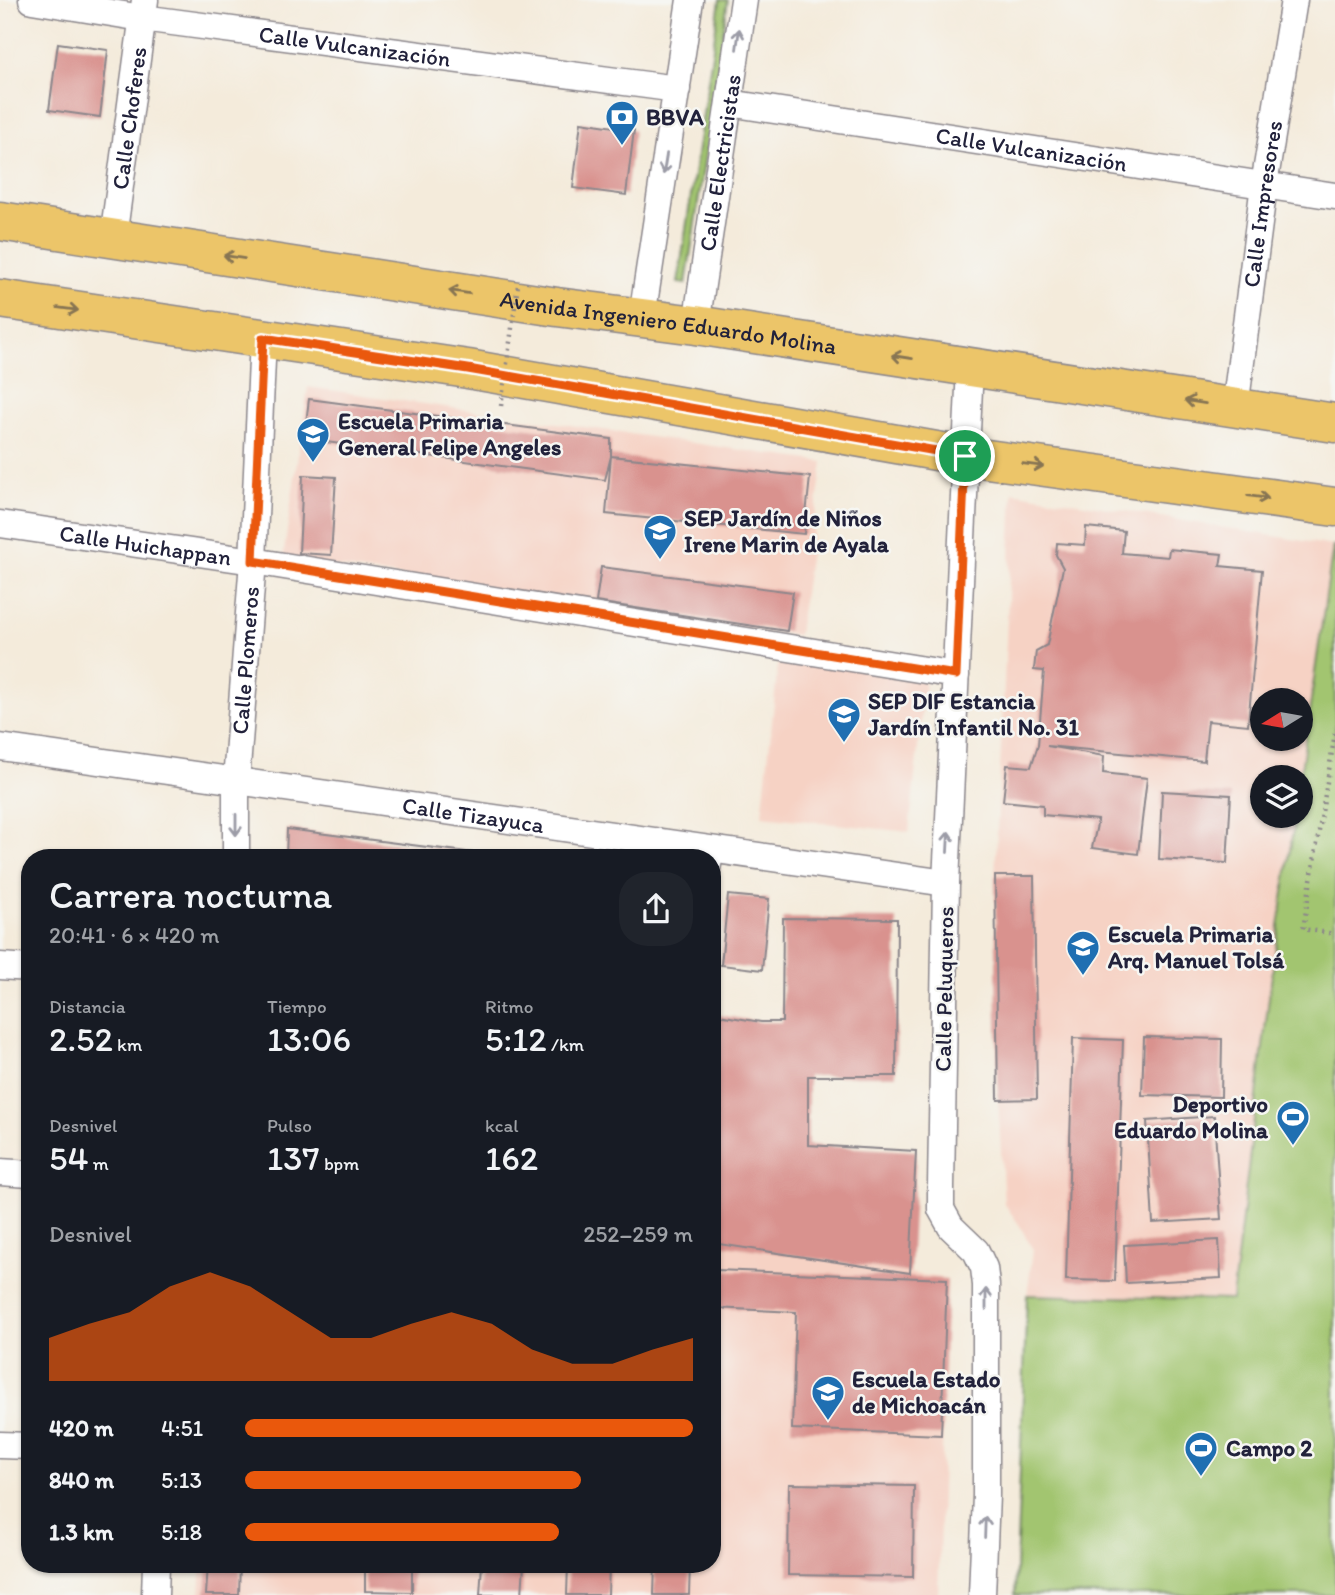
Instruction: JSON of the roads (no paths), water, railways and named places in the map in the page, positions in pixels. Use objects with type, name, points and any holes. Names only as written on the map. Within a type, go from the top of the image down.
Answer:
[{"type":"main road","name":"Avenida Ingeniero Eduardo Molina","points":[[0,221],[1335,423]]},
{"type":"main road","points":[[0,299],[481,372],[965,456],[1335,507]]},
{"type":"street","name":"Calle Vulcanización","points":[[32,0],[143,9],[677,89]]},
{"type":"street","points":[[642,317],[690,0]]},
{"type":"street","name":"Calle Electricistas","points":[[696,325],[744,0]]},
{"type":"street","name":"Calle Impresores","points":[[1236,408],[1264,185],[1294,0]]},
{"type":"street","name":"Calle Choferes","points":[[113,238],[143,9]]},
{"type":"street","name":"Calle Vulcanización","points":[[729,103],[1335,196]]},
{"type":"street","name":"Calle Plomeros","points":[[236,849],[236,781],[253,561],[263,338]]},
{"type":"street","name":"Calle Peluqueros","points":[[970,368],[946,883],[941,1209],[951,1227],[976,1251],[984,1268],[986,1285],[986,1496],[982,1595]]},
{"type":"street","name":"Calle Huichappan","points":[[0,524],[253,561],[956,675]]},
{"type":"street","name":"Calle Tizayuca","points":[[0,747],[711,849]]},
{"type":"street","name":"Calle Tizayuca","points":[[721,850],[946,883]]},
{"type":"street","points":[[0,966],[21,967]]},
{"type":"street","points":[[0,1172],[21,1173]]},
{"type":"street","points":[[0,1445],[21,1446]]},
{"type":"street","points":[[155,1595],[156,1573]]},
{"type":"place","name":"BBVA","points":[[622,147]]},
{"type":"place","name":"Escuela Primaria General Felipe Angeles","points":[[313,464]]},
{"type":"place","name":"SEP Jardín de Niños Irene Marin de Ayala","points":[[660,561]]},
{"type":"place","name":"SEP DIF Estancia Jardín Infantil No. 31","points":[[844,744]]},
{"type":"place","name":"Escuela Primaria Arq. Manuel Tolsá","points":[[1083,977]]},
{"type":"place","name":"Deportivo Eduardo Molina","points":[[1293,1147]]},
{"type":"place","name":"Escuela Estado de Michoacán","points":[[828,1422]]},
{"type":"place","name":"Campo 2","points":[[1201,1478]]}]
